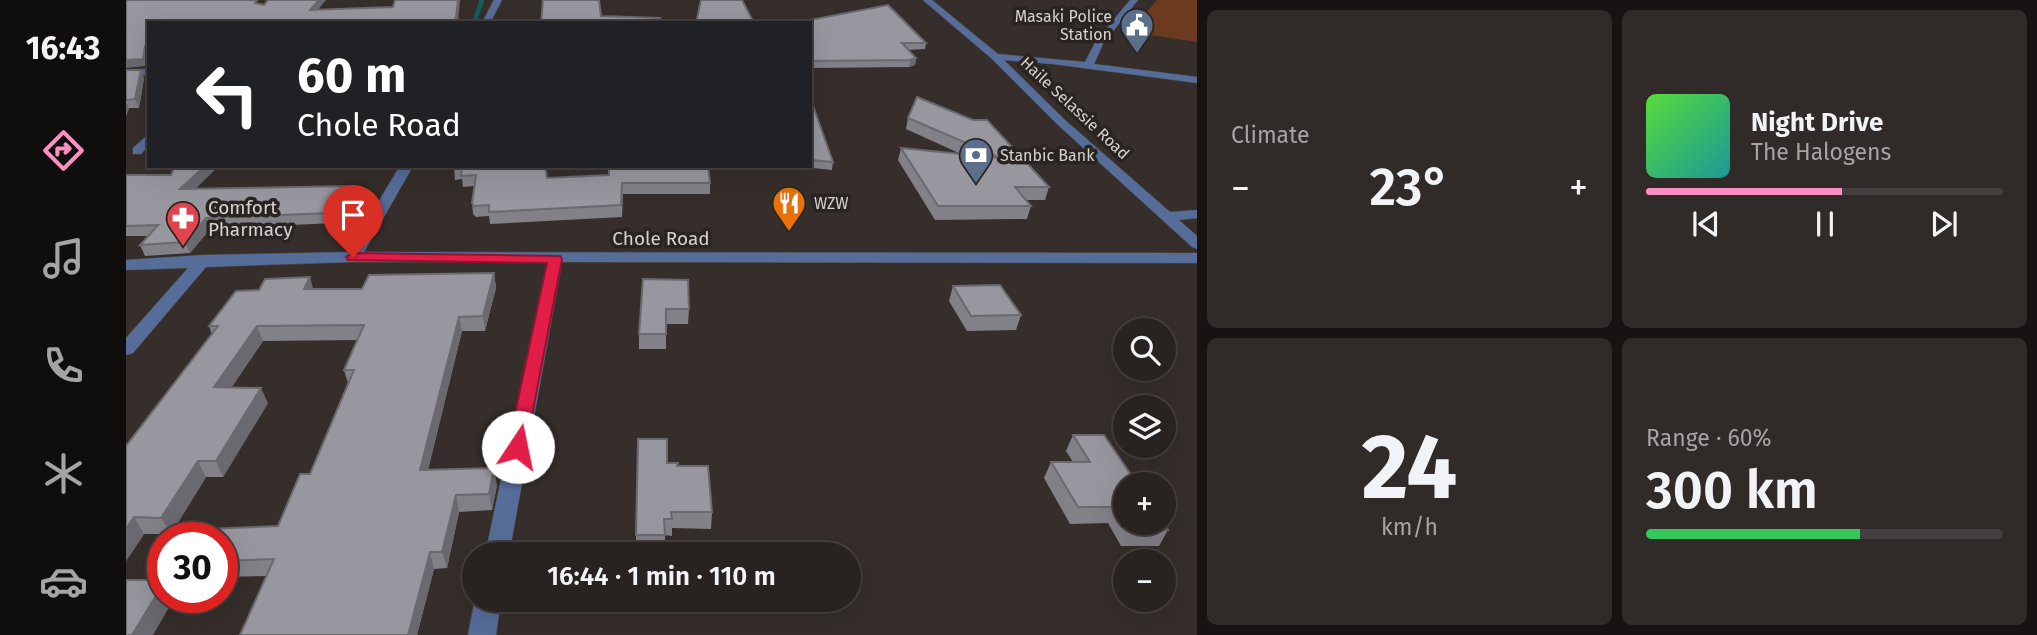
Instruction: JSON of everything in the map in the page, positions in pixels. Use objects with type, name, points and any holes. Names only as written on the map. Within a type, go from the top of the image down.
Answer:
[{"type":"street","points":[[487,21],[498,0]]},
{"type":"street","name":"Haile Selassie Road","points":[[927,0],[995,57],[1060,122],[1197,244]]},
{"type":"street","points":[[1089,65],[1099,43],[1135,0]]},
{"type":"street","points":[[995,57],[1089,65],[1197,80]]},
{"type":"street","points":[[126,74],[147,72]]},
{"type":"street","points":[[137,151],[147,140]]},
{"type":"street","points":[[353,257],[406,168]]},
{"type":"street","points":[[1166,217],[1197,214]]},
{"type":"street","name":"Chole Road","points":[[126,265],[203,260],[353,257],[1197,258]]},
{"type":"street","points":[[500,542],[555,259]]},
{"type":"street","points":[[126,349],[203,260]]},
{"type":"street","points":[[482,635],[486,612]]},
{"type":"shaded area","points":[[1157,0],[1197,0],[1197,42],[1130,32]]},
{"type":"building","points":[[126,0],[257,0],[255,3],[264,5],[268,0],[319,0],[310,10],[393,7],[395,0],[458,0],[454,21],[147,21],[147,46],[143,59],[126,60]]},
{"type":"building","points":[[543,0],[599,0],[601,16],[660,18],[658,21],[541,21]]},
{"type":"building","points":[[701,0],[742,0],[753,21],[696,21]]},
{"type":"building","points":[[888,5],[926,43],[902,43],[916,58],[910,60],[812,61],[812,21],[805,21]]},
{"type":"building","points":[[126,70],[141,70],[135,99],[126,100]]},
{"type":"building","points":[[917,97],[973,120],[987,120],[1049,187],[1015,187],[1031,206],[938,206],[901,148],[1001,158],[908,118]]},
{"type":"building","points":[[812,103],[833,162],[812,160]]},
{"type":"building","points":[[174,168],[203,168],[180,189],[352,186],[331,213],[206,218],[185,242],[140,245],[158,225],[126,226],[126,175],[171,175]]},
{"type":"building","points":[[462,168],[545,168],[547,178],[609,175],[609,168],[708,168],[710,183],[622,183],[621,205],[489,212],[489,205],[474,206],[472,203],[476,175],[461,176]]},
{"type":"building","points":[[494,273],[483,316],[459,317],[420,470],[494,468],[489,494],[456,495],[442,552],[430,552],[408,635],[240,635],[274,559],[238,560],[238,528],[278,526],[300,474],[310,474],[354,370],[344,370],[364,325],[257,326],[214,387],[261,388],[216,461],[198,461],[161,518],[134,517],[126,529],[126,446],[218,326],[209,326],[236,291],[259,290],[265,279],[310,277],[304,289],[362,289],[369,275]]},
{"type":"building","points":[[643,279],[688,280],[689,309],[666,309],[666,334],[639,334]]},
{"type":"building","points":[[1000,285],[1021,315],[971,316],[953,286]]},
{"type":"building","points":[[1073,435],[1104,435],[1113,448],[1113,458],[1120,458],[1129,472],[1113,472],[1113,507],[1078,507],[1051,462],[1090,462]]},
{"type":"building","points":[[638,439],[667,439],[667,463],[678,463],[677,466],[708,466],[712,512],[671,512],[672,519],[664,519],[665,535],[636,535]]},
{"type":"building","points":[[126,580],[147,580],[147,610],[132,635],[126,635]]},
{"type":"waterway","points":[[475,21],[482,0]]},
{"type":"place","name":"Masaki Police Station","points":[[1137,55]]},
{"type":"place","name":"Stanbic Bank","points":[[976,185]]},
{"type":"place","name":"WZW","points":[[789,233]]},
{"type":"place","name":"Comfort Pharmacy","points":[[183,248]]},
{"type":"route","points":[[353,257],[555,259],[518,447]]}]
